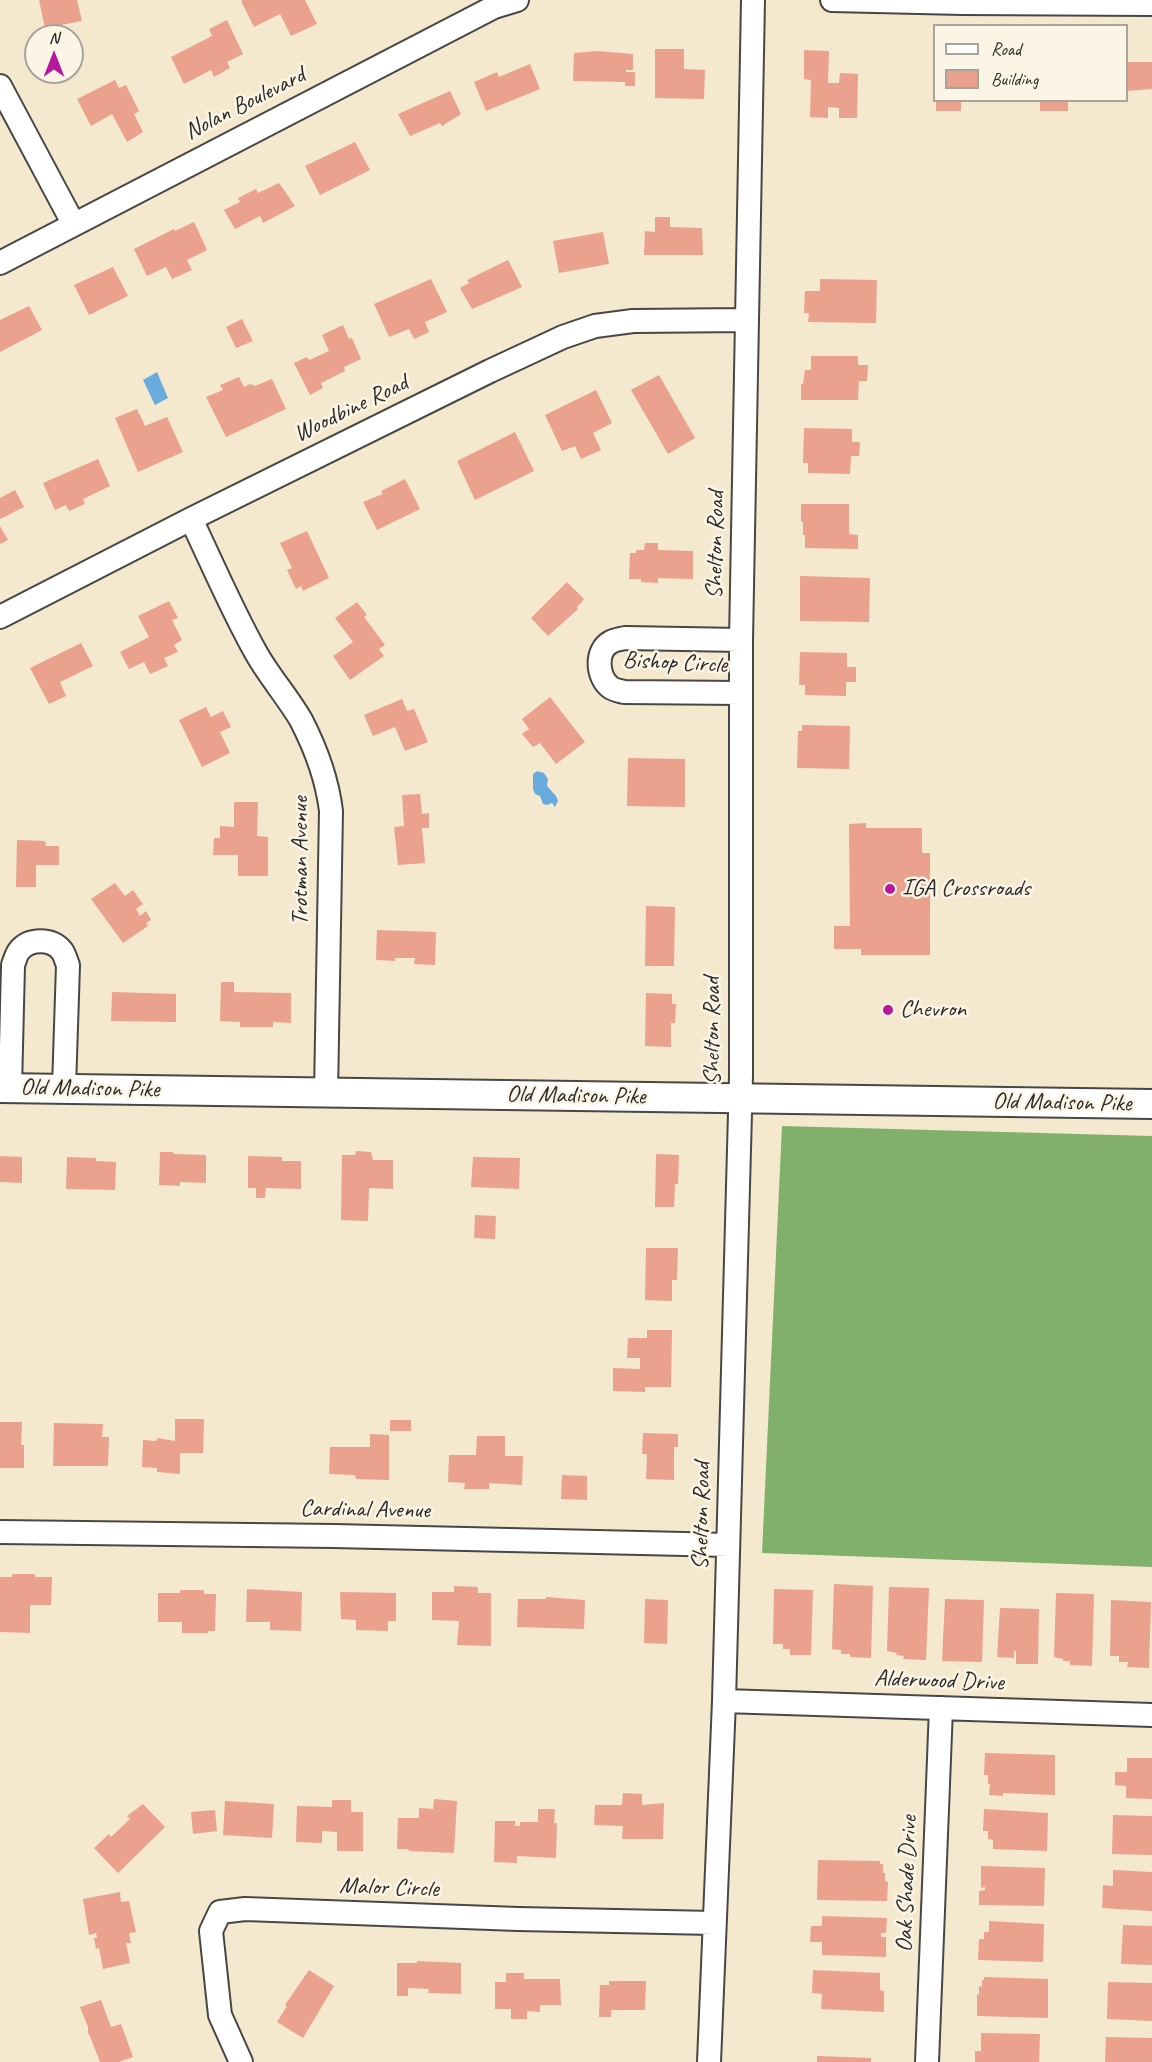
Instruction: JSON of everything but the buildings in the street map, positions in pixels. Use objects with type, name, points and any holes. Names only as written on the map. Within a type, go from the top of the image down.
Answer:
[{"type":"main road","name":"Old Madison Pike","points":[[5,1088],[1152,1104]]},
{"type":"street","name":"Nolan Boulevard","points":[[0,263],[73,223],[494,7],[517,0]]},
{"type":"street","name":"Shelton Road","points":[[709,2062],[724,1701],[740,1097],[741,640],[753,0]]},
{"type":"street","points":[[832,0],[962,3],[1081,1],[1152,4]]},
{"type":"street","points":[[0,86],[73,223]]},
{"type":"street","name":"Woodbine Road","points":[[0,617],[191,519],[489,371],[563,337],[595,326],[633,321],[746,320]]},
{"type":"street","name":"Trotman Avenue","points":[[191,519],[238,621],[265,669],[300,719],[321,764],[328,786],[331,811],[326,1093]]},
{"type":"street","name":"Bishop Circle","points":[[741,640],[625,638],[610,642],[601,653],[599,666],[602,677],[611,688],[624,692],[741,693]]},
{"type":"street","points":[[5,1088],[13,965],[17,953],[24,946],[39,940],[53,944],[63,952],[68,965],[64,1088]]},
{"type":"street","name":"Cardinal Avenue","points":[[0,1532],[728,1545]]},
{"type":"street","name":"Alderwood Drive","points":[[724,1701],[1152,1715]]},
{"type":"street","name":"Oak Shade Drive","points":[[927,2062],[941,1708]]},
{"type":"street","name":"Malor Circle","points":[[241,2062],[220,2015],[211,1931],[220,1912],[245,1909],[494,1919],[714,1923]]},
{"type":"green space","points":[[782,1126],[1152,1136],[1152,1567],[762,1553]]},
{"type":"water","points":[[157,372],[168,398],[155,405],[143,380]]},
{"type":"water","points":[[537,771],[544,773],[548,779],[547,786],[558,801],[555,807],[552,803],[543,804],[540,796],[535,794],[533,774]]},
{"type":"place","name":"IGA Crossroads","points":[[890,889]]},
{"type":"place","name":"Chevron","points":[[888,1010]]}]
